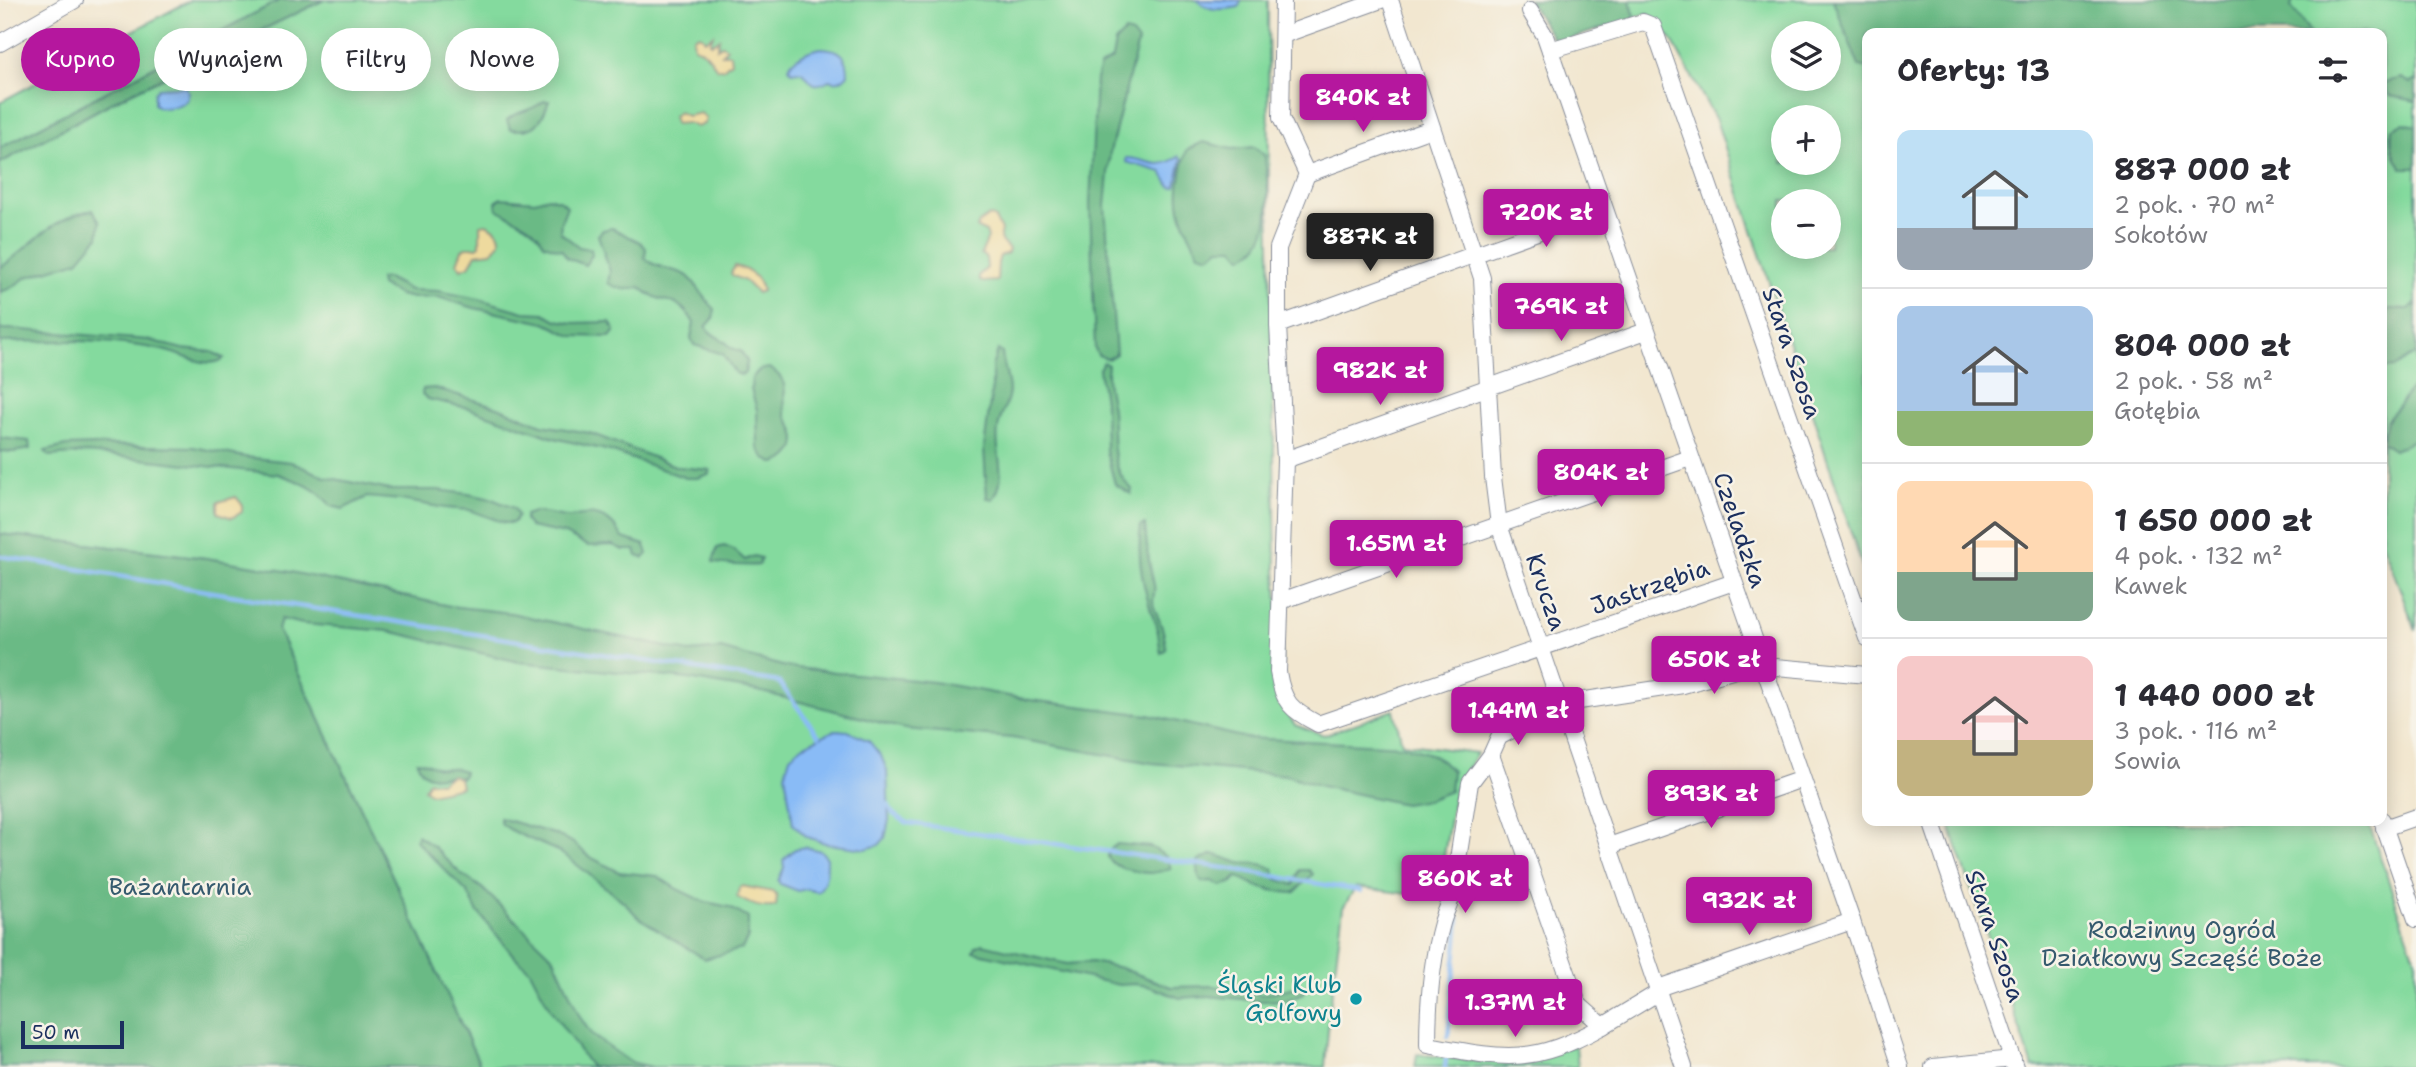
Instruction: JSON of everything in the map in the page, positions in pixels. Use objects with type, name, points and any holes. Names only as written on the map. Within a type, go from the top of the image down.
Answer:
[{"type":"street","points":[[0,43],[75,0]]},
{"type":"street","points":[[1283,0],[1281,118],[1307,174],[1278,248],[1278,325],[1285,460],[1281,601],[1690,458]]},
{"type":"street","points":[[1283,35],[1381,0]]},
{"type":"street","name":"Krucza","points":[[1390,0],[1479,267],[1483,287],[1493,477],[1499,525],[1685,1067]]},
{"type":"street","name":"Czeladzka","points":[[1530,11],[1550,50],[1852,921],[1900,1067]]},
{"type":"street","name":"Stara Szosa","points":[[1550,50],[1643,22],[1653,26],[1862,624]]},
{"type":"street","points":[[1307,174],[1431,129]]},
{"type":"street","points":[[1278,325],[1604,208]]},
{"type":"street","points":[[1285,460],[1646,331]]},
{"type":"street","name":"Jastrzębia","points":[[1281,601],[1281,692],[1293,712],[1318,724],[1734,582]]},
{"type":"street","points":[[1852,921],[1658,990],[1603,1026],[1571,1043],[1528,1057],[1491,1056],[1428,1045],[1428,1008],[1433,969],[1442,920],[1450,905],[1453,891],[1470,783],[1491,755],[1499,737],[1560,704],[1683,685],[1753,665],[1862,675]]},
{"type":"street","points":[[1491,755],[1578,1004],[1603,1026]]},
{"type":"street","points":[[1609,846],[1802,779]]},
{"type":"street","points":[[2387,823],[2416,817]]},
{"type":"street","name":"Stara Szosa","points":[[1933,826],[2014,1063]]},
{"type":"street","points":[[2384,826],[2416,919]]},
{"type":"street","points":[[1933,1067],[2014,1063]]},
{"type":"green space","points":[[191,0],[280,0],[227,28],[154,28],[154,67],[140,74],[139,28]]},
{"type":"green space","points":[[280,0],[324,0],[266,28],[227,28]]},
{"type":"green space","name":"Śląski Klub Golfowy","points":[[324,0],[1268,0],[1276,569],[1284,709],[1295,725],[1324,735],[1394,710],[1402,743],[1477,753],[1455,789],[1437,898],[1356,887],[1343,908],[1325,1067],[481,1067],[278,630],[281,619],[270,570],[206,558],[0,534],[0,163],[154,82],[154,91],[307,91],[307,28],[266,28]]},
{"type":"green space","points":[[1528,0],[2416,0],[2416,631],[2387,555],[2387,28],[1862,28],[1862,566],[1716,120],[1671,39],[1648,13],[1556,43]]},
{"type":"green space","points":[[1528,0],[1630,0],[1635,18],[1556,43]]},
{"type":"green space","points":[[1833,0],[2293,0],[2291,7],[2307,28],[1862,28],[1862,67],[1859,66]]},
{"type":"green space","points":[[1125,32],[1132,34],[1138,42],[1110,152],[1105,206],[1116,354],[1108,359],[1098,355],[1095,349],[1090,203],[1096,79],[1100,66],[1112,59],[1115,42]]},
{"type":"green space","points":[[154,67],[154,82],[140,88],[140,74]]},
{"type":"green space","points":[[2401,78],[2410,83],[2416,80],[2416,101],[2390,96],[2387,82]]},
{"type":"green space","points":[[21,91],[108,91],[0,148],[0,102]]},
{"type":"green space","points":[[108,91],[135,91],[0,163],[0,148]]},
{"type":"green space","points":[[549,101],[536,125],[526,130],[510,129],[507,120]]},
{"type":"green space","points":[[2403,123],[2416,126],[2416,168],[2402,168],[2393,150],[2392,129]]},
{"type":"green space","points":[[1203,142],[1232,149],[1255,147],[1265,156],[1268,198],[1266,227],[1254,250],[1242,257],[1234,248],[1219,248],[1210,256],[1199,253],[1185,226],[1179,203],[1183,166],[1187,150]]},
{"type":"green space","points":[[548,197],[567,206],[560,232],[579,247],[591,249],[592,255],[585,265],[567,258],[562,250],[544,244],[529,227],[497,209],[496,202],[501,198],[535,201]]},
{"type":"green space","points":[[93,210],[100,222],[98,237],[78,261],[27,277],[0,292],[0,268],[54,225],[79,213]]},
{"type":"green space","points":[[612,228],[640,242],[646,248],[645,258],[649,262],[686,275],[693,281],[715,309],[713,319],[706,327],[731,348],[741,351],[747,361],[745,373],[735,373],[723,354],[694,345],[691,338],[694,323],[681,307],[654,297],[640,287],[624,289],[608,283],[610,271],[598,235],[603,230]]},
{"type":"green space","points":[[387,278],[410,290],[438,291],[479,299],[524,312],[544,313],[557,320],[573,323],[610,322],[615,331],[610,337],[572,336],[545,323],[474,308],[438,297],[413,298],[399,295],[381,285],[380,279]]},
{"type":"green space","points":[[2416,303],[2416,353],[2396,367],[2387,368],[2387,312],[2389,309],[2409,309]]},
{"type":"green space","points":[[0,330],[149,340],[182,349],[212,352],[224,358],[218,362],[203,362],[142,346],[102,342],[0,342]]},
{"type":"green space","points":[[998,350],[1002,353],[1009,391],[998,429],[1001,474],[998,491],[993,499],[987,498],[984,448],[992,366]]},
{"type":"green space","points":[[1103,362],[1108,365],[1107,382],[1116,462],[1124,480],[1132,489],[1131,494],[1115,484],[1106,451],[1105,408],[1099,369]]},
{"type":"green space","points":[[769,368],[781,377],[783,382],[786,414],[796,437],[792,453],[784,460],[773,463],[764,457],[758,448],[757,410],[751,389],[752,378],[759,370]]},
{"type":"green space","points":[[434,388],[498,407],[542,425],[590,433],[678,467],[710,470],[709,474],[686,478],[610,451],[554,438],[468,408],[428,399],[422,394],[423,389]]},
{"type":"green space","points":[[2416,388],[2416,439],[2394,450],[2387,445],[2387,419],[2410,389]]},
{"type":"green space","points":[[0,438],[29,441],[30,449],[0,451]]},
{"type":"green space","points":[[66,446],[193,447],[291,462],[325,477],[390,490],[438,490],[492,499],[514,508],[518,516],[513,523],[505,523],[469,510],[367,497],[343,509],[331,506],[320,494],[307,486],[278,474],[87,453],[49,456],[45,451]]},
{"type":"green space","points":[[534,512],[569,517],[590,514],[602,517],[616,527],[623,538],[645,545],[648,554],[644,558],[637,556],[635,550],[623,550],[613,545],[588,546],[565,534],[530,527],[525,521],[525,515]]},
{"type":"green space","points":[[1145,524],[1154,588],[1153,604],[1162,627],[1166,649],[1161,653],[1140,563],[1141,525]]},
{"type":"green space","name":"Bażantarnia","points":[[0,534],[206,558],[291,572],[450,606],[511,613],[689,652],[721,649],[786,667],[934,682],[1030,700],[1149,715],[1246,738],[1404,746],[1430,754],[1442,761],[1452,771],[1450,791],[1428,800],[1404,804],[1321,786],[1286,775],[1152,763],[1012,738],[905,729],[758,691],[688,679],[519,662],[389,631],[303,624],[281,619],[278,630],[481,1067],[0,1067]]},
{"type":"green space","points":[[724,546],[734,550],[745,560],[754,556],[761,558],[759,565],[713,562],[717,548]]},
{"type":"green space","points":[[417,761],[464,772],[462,778],[430,776],[425,774]]},
{"type":"green space","points":[[500,818],[572,842],[590,857],[619,872],[657,876],[702,901],[729,907],[748,918],[748,937],[742,949],[705,959],[639,918],[624,902],[567,857],[514,832],[500,823]]},
{"type":"green space","name":"Rodzinny Ogród Działkowy Szczęść Boże","points":[[1950,826],[2370,826],[2416,961],[2416,1067],[2033,1067]]},
{"type":"green space","points":[[417,835],[433,846],[461,874],[482,888],[554,958],[580,1017],[592,1035],[630,1062],[652,1067],[591,1067],[550,1009],[530,970],[513,955],[477,911],[468,893],[420,845],[416,840]]},
{"type":"green space","points":[[1117,844],[1151,847],[1167,857],[1171,869],[1148,873],[1116,865],[1108,856]]},
{"type":"green space","points":[[1213,854],[1240,863],[1265,865],[1273,869],[1276,879],[1294,885],[1300,870],[1309,870],[1313,874],[1294,893],[1261,888],[1237,877],[1231,883],[1221,886],[1212,881],[1202,882],[1197,861]]},
{"type":"green space","points":[[982,944],[1067,964],[1092,962],[1121,968],[1171,987],[1214,986],[1261,995],[1305,987],[1304,993],[1286,1000],[1264,1001],[1207,996],[1180,998],[1148,986],[1119,985],[974,952],[976,947]]},
{"type":"green space","points":[[1576,1046],[1578,1067],[1415,1067],[1417,1054],[1481,1062]]},
{"type":"sand","points":[[696,35],[705,40],[713,35],[710,42],[712,43],[719,39],[717,48],[722,45],[727,48],[722,54],[730,54],[731,62],[723,69],[717,69],[705,53],[694,47],[693,38]]},
{"type":"sand","points":[[679,112],[687,116],[701,113],[706,119],[704,124],[697,127],[687,123],[675,124],[673,116]]},
{"type":"sand","points":[[989,216],[994,217],[1001,230],[1001,241],[1009,249],[1008,253],[1000,256],[997,281],[982,282],[979,275],[987,268],[986,258],[981,254],[988,238],[986,232],[977,228],[979,223]]},
{"type":"sand","points":[[486,224],[497,231],[500,243],[492,252],[476,254],[469,266],[461,269],[457,263],[462,250],[480,245],[480,225]]},
{"type":"sand","points":[[735,266],[753,274],[762,291],[757,293],[745,281],[733,276],[731,273]]},
{"type":"sand","points":[[236,497],[242,504],[242,512],[232,518],[218,513],[218,502]]},
{"type":"sand","points":[[452,775],[459,778],[461,787],[431,794],[424,789],[429,781],[440,782]]},
{"type":"sand","points":[[742,886],[773,892],[777,896],[776,906],[761,907],[741,900],[737,897]]},
{"type":"water","points":[[1197,0],[1241,0],[1239,7],[1221,9],[1206,7]]},
{"type":"water","points":[[822,48],[834,50],[845,58],[848,74],[842,80],[816,84],[803,73],[792,72],[789,68],[793,61],[802,55]]},
{"type":"water","points":[[188,91],[188,99],[181,104],[162,108],[154,104],[154,93]]},
{"type":"water","points":[[1179,156],[1182,159],[1176,186],[1173,187],[1162,172],[1126,162],[1126,158],[1159,164]]},
{"type":"water","points":[[835,730],[848,731],[869,741],[881,756],[887,770],[889,820],[885,838],[879,845],[866,849],[828,844],[807,837],[793,824],[785,774],[790,756],[802,746]]},
{"type":"water","points":[[805,847],[821,851],[827,858],[825,881],[817,892],[806,889],[798,891],[778,881],[784,868],[783,860],[795,849]]},
{"type":"waterway","points":[[0,556],[779,682],[819,736]]},
{"type":"waterway","points":[[888,804],[893,814],[908,823],[1239,870],[1361,891]]},
{"type":"waterway","points":[[1448,1036],[1459,919]]},
{"type":"waterway","points":[[1445,1067],[1446,1059]]},
{"type":"place","name":"Śląski Klub Golfowy","points":[[1356,999]]}]
